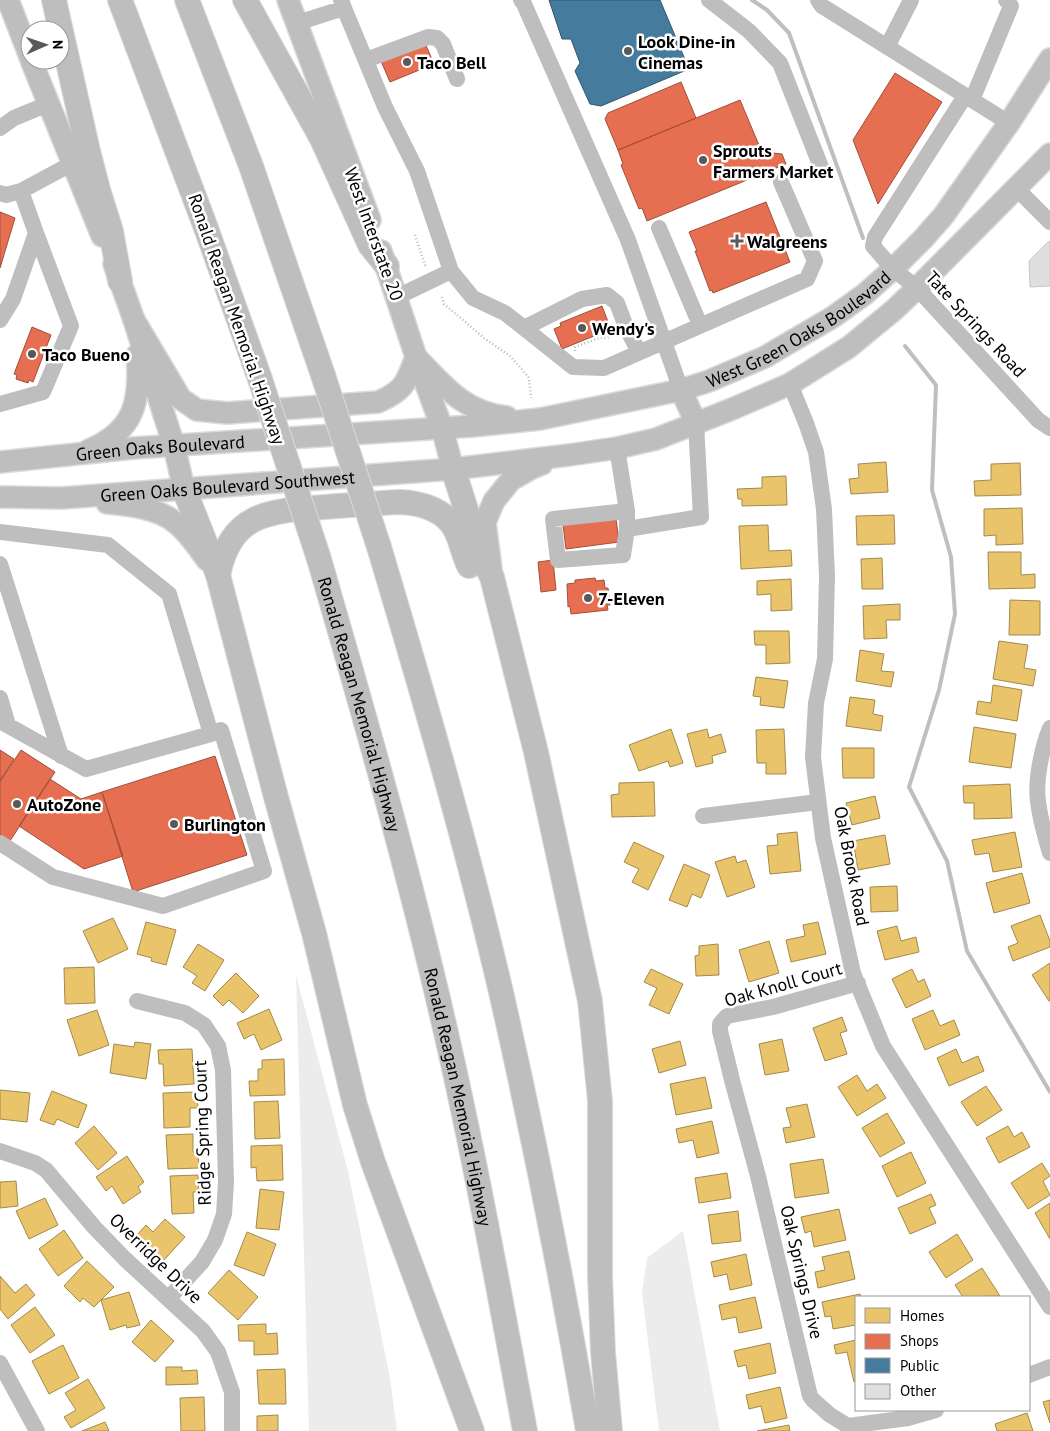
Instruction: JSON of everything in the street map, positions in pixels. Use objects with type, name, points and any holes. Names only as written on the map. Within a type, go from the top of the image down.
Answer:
[{"type":"highway","points":[[54,0],[88,151],[111,231],[120,281]]},
{"type":"highway","name":"Ronald Reagan Memorial Highway","points":[[120,0],[203,220],[260,379],[318,559],[373,747],[399,842],[439,1007],[491,1244],[525,1431]]},
{"type":"highway","points":[[187,0],[251,166],[323,375],[379,547],[449,788],[500,990],[571,1332],[588,1431]]},
{"type":"highway","points":[[244,0],[322,139],[370,245],[387,266]]},
{"type":"highway","points":[[454,469],[481,556],[492,577],[536,752],[590,1001],[600,1101],[600,1276],[603,1352],[610,1431]]},
{"type":"highway","points":[[184,489],[218,575],[314,933],[356,1106],[376,1171],[472,1431]]},
{"type":"highway","points":[[218,575],[221,559],[228,544],[238,531],[250,521],[264,514],[284,510],[401,502],[415,502],[429,507],[444,516],[455,528],[464,555],[477,582],[521,727],[536,752]]},
{"type":"main road","points":[[8,0],[20,31]]},
{"type":"main road","name":"West Interstate 20","points":[[288,0],[387,266],[454,469]]},
{"type":"main road","name":"West Green Oaks Boulevard","points":[[442,428],[540,419],[681,390],[732,373],[766,357],[833,317],[865,294],[924,239],[944,215],[1009,123],[1050,59]]},
{"type":"main road","points":[[35,70],[134,320],[174,446],[184,489]]},
{"type":"main road","name":"West Green Oaks Boulevard","points":[[454,469],[617,448],[656,439],[790,384],[849,347],[894,310],[1050,154]]},
{"type":"main road","points":[[134,320],[181,399],[197,410],[227,413],[378,402],[400,390],[416,357],[447,389],[470,407],[494,416],[540,419]]},
{"type":"main road","points":[[62,456],[85,451],[111,438],[124,427],[133,411],[139,375],[134,320]]},
{"type":"main road","points":[[681,390],[696,423]]},
{"type":"main road","name":"Green Oaks Boulevard","points":[[0,462],[174,446],[442,428]]},
{"type":"main road","points":[[492,577],[485,522],[494,501],[511,480],[532,468],[569,455]]},
{"type":"main road","points":[[0,472],[9,472],[33,459]]},
{"type":"main road","name":"Green Oaks Boulevard Southwest","points":[[0,497],[62,498],[454,469]]},
{"type":"main road","points":[[62,498],[110,503],[154,511],[175,522],[191,538],[218,575]]},
{"type":"street","points":[[522,0],[628,240],[665,340],[681,390]]},
{"type":"street","points":[[709,0],[749,31],[780,63],[821,167]]},
{"type":"street","points":[[887,47],[911,0]]},
{"type":"street","name":"Tate Springs Road","points":[[1006,0],[1011,6],[968,98],[875,237],[874,246],[893,269],[918,288],[1038,420],[1050,429]]},
{"type":"street","points":[[820,3],[1009,123]]},
{"type":"street","points":[[296,23],[343,4],[385,107],[417,171],[451,271],[473,298],[505,312],[574,367],[604,368],[808,279],[814,261],[781,182]]},
{"type":"street","points":[[366,60],[428,37],[437,38],[443,44],[458,79]]},
{"type":"street","points":[[0,128],[14,118],[48,104]]},
{"type":"street","points":[[0,193],[6,195],[22,191],[73,163]]},
{"type":"street","points":[[1016,188],[1050,222]]},
{"type":"street","points":[[0,404],[43,392],[71,326],[22,191]]},
{"type":"street","points":[[659,228],[700,326]]},
{"type":"street","points":[[0,320],[13,299],[36,233]]},
{"type":"street","points":[[397,297],[451,271]]},
{"type":"street","points":[[524,328],[582,299],[607,295],[617,303],[626,327],[639,352]]},
{"type":"street","name":"Oak Brook Road","points":[[790,384],[816,452],[824,509],[827,576],[825,660],[816,703],[813,756],[823,838],[854,973],[883,1046],[1050,1307]]},
{"type":"street","points":[[627,529],[702,518],[696,423]]},
{"type":"street","points":[[617,448],[627,511],[627,529],[623,554],[558,560],[553,519],[627,511]]},
{"type":"street","points":[[0,532],[108,546],[169,594],[211,734]]},
{"type":"street","points":[[0,564],[62,756]]},
{"type":"street","points":[[0,698],[4,723],[86,770],[221,730],[264,871],[163,906],[53,877],[0,843]]},
{"type":"street","points":[[1050,728],[1045,773],[1038,798],[1043,830],[1050,854]]},
{"type":"street","points":[[703,816],[818,802]]},
{"type":"street","name":"Oak Knoll Court","points":[[720,1024],[728,1016],[773,1007],[858,983]]},
{"type":"street","name":"Ridge Spring Court","points":[[137,1001],[185,1013],[204,1025],[218,1046],[223,1070],[226,1182],[224,1214],[215,1240],[202,1262],[169,1298]]},
{"type":"street","name":"Oak Springs Drive","points":[[720,1024],[810,1396],[844,1428],[908,1418],[932,1411]]},
{"type":"street","name":"Overridge Drive","points":[[0,1151],[34,1163],[46,1170],[125,1259],[203,1331],[218,1352],[232,1392],[232,1431]]},
{"type":"street","points":[[0,1363],[37,1431]]},
{"type":"street","points":[[1030,1375],[1050,1366]]},
{"type":"path","points":[[415,235],[425,265],[431,267]]},
{"type":"path","points":[[442,297],[444,304],[484,338],[510,356],[520,367],[528,378],[531,398]]},
{"type":"path","points":[[574,354],[575,347],[583,342],[616,333]]},
{"type":"shaded area","points":[[296,975],[348,1171],[390,1378],[397,1431],[309,1431]]},
{"type":"shaded area","points":[[683,1231],[720,1431],[659,1431],[642,1293],[647,1258]]},
{"type":"building: Homes","points":[[886,462],[888,492],[851,494],[849,479],[859,478],[858,464]]},
{"type":"building: Homes","points":[[1020,463],[1021,495],[975,496],[974,481],[991,480],[991,464]]},
{"type":"building: Homes","points":[[786,476],[787,505],[742,506],[742,499],[738,499],[737,489],[762,488],[762,477]]},
{"type":"building: Homes","points":[[1022,508],[1023,544],[996,545],[996,535],[984,536],[984,509]]},
{"type":"building: Homes","points":[[894,515],[895,544],[857,545],[856,516]]},
{"type":"building: Homes","points":[[768,525],[769,551],[791,550],[792,566],[741,569],[739,526]]},
{"type":"building: Homes","points":[[988,552],[1021,552],[1021,575],[1035,574],[1035,588],[989,589]]},
{"type":"building: Homes","points":[[882,558],[883,589],[862,589],[861,559]]},
{"type":"building: Homes","points":[[791,579],[792,610],[771,611],[771,594],[757,595],[757,581]]},
{"type":"building: Homes","points":[[1010,600],[1040,601],[1040,635],[1009,635]]},
{"type":"building: Homes","points":[[900,604],[900,620],[886,620],[887,638],[864,639],[863,606]]},
{"type":"building: Homes","points":[[754,631],[789,631],[790,663],[766,664],[766,645],[755,645]]},
{"type":"building: Homes","points":[[999,641],[1028,645],[1024,668],[1036,670],[1033,686],[993,679]]},
{"type":"building: Homes","points":[[860,650],[884,654],[881,671],[894,672],[891,687],[856,681]]},
{"type":"building: Homes","points":[[756,677],[788,681],[784,708],[760,705],[761,697],[753,696]]},
{"type":"building: Homes","points":[[993,685],[1022,690],[1017,721],[976,714],[978,701],[991,703]]},
{"type":"building: Homes","points":[[850,697],[875,700],[873,714],[883,716],[881,731],[846,726]]},
{"type":"building: Homes","points":[[974,727],[1016,734],[1011,768],[969,762]]},
{"type":"building: Homes","points":[[671,729],[683,763],[670,767],[668,761],[639,771],[629,745]]},
{"type":"building: Homes","points":[[707,729],[709,738],[721,734],[726,752],[712,756],[713,763],[696,767],[687,734]]},
{"type":"building: Homes","points":[[784,729],[786,774],[766,774],[766,763],[757,763],[756,730]]},
{"type":"building: Homes","points":[[842,748],[874,748],[874,778],[843,778]]},
{"type":"building: Homes","points":[[654,782],[655,816],[612,817],[611,795],[619,794],[619,783]]},
{"type":"building: Homes","points":[[1010,784],[1012,818],[974,819],[974,803],[964,803],[963,786]]},
{"type":"building: Homes","points":[[875,796],[880,818],[852,825],[846,803]]},
{"type":"building: Homes","points":[[797,832],[801,871],[770,874],[767,846],[778,845],[777,834]]},
{"type":"building: Homes","points":[[1015,832],[1022,867],[993,872],[989,853],[975,855],[972,840]]},
{"type":"building: Homes","points":[[885,835],[890,864],[858,870],[853,841]]},
{"type":"building: Homes","points":[[634,842],[664,856],[648,890],[632,882],[639,869],[624,862]]},
{"type":"building: Homes","points":[[735,856],[737,863],[746,860],[755,887],[727,897],[715,862]]},
{"type":"building: Homes","points":[[684,864],[710,875],[701,898],[692,894],[687,907],[669,900]]},
{"type":"building: Homes","points":[[1022,873],[1030,903],[994,913],[986,883]]},
{"type":"building: Homes","points":[[897,886],[898,911],[871,912],[870,887]]},
{"type":"building: Homes","points":[[1040,915],[1050,941],[1050,947],[1013,961],[1008,947],[1018,943],[1011,926]]},
{"type":"building: Homes","points":[[113,918],[128,949],[98,963],[83,931]]},
{"type":"building: Homes","points":[[146,922],[176,930],[166,965],[151,961],[152,958],[137,954]]},
{"type":"building: Homes","points":[[818,922],[826,954],[791,962],[786,940],[805,936],[803,925]]},
{"type":"building: Homes","points":[[897,926],[901,941],[916,937],[919,952],[885,960],[877,931]]},
{"type":"building: Homes","points":[[769,941],[779,973],[749,982],[739,950]]},
{"type":"building: Homes","points":[[198,944],[224,960],[205,991],[192,983],[197,976],[183,967]]},
{"type":"building: Homes","points":[[718,944],[719,975],[696,976],[695,956],[699,955],[699,946]]},
{"type":"building: Homes","points":[[1050,963],[1050,1001],[1049,1001],[1032,975]]},
{"type":"building: Homes","points":[[94,967],[95,1003],[65,1004],[64,968]]},
{"type":"building: Homes","points":[[651,969],[683,984],[669,1014],[649,1005],[657,988],[644,982]]},
{"type":"building: Homes","points":[[912,969],[918,982],[924,979],[931,996],[906,1008],[892,979]]},
{"type":"building: Homes","points":[[236,973],[259,996],[243,1013],[229,1000],[223,1006],[213,996]]},
{"type":"building: Homes","points":[[269,1009],[282,1040],[261,1050],[254,1034],[244,1039],[237,1023]]},
{"type":"building: Homes","points":[[97,1010],[109,1045],[79,1056],[67,1020]]},
{"type":"building: Homes","points":[[933,1010],[940,1026],[954,1020],[960,1035],[925,1050],[912,1019]]},
{"type":"building: Homes","points":[[842,1017],[847,1031],[840,1033],[847,1054],[825,1061],[813,1028]]},
{"type":"building: Homes","points":[[782,1039],[789,1071],[765,1075],[759,1044]]},
{"type":"building: Homes","points":[[680,1041],[686,1065],[659,1073],[652,1049]]},
{"type":"building: Homes","points":[[135,1042],[151,1044],[146,1079],[110,1073],[114,1044],[134,1047]]},
{"type":"building: Homes","points":[[192,1049],[194,1084],[164,1086],[163,1064],[159,1064],[158,1050]]},
{"type":"building: Homes","points":[[956,1049],[962,1063],[978,1056],[984,1071],[949,1086],[937,1058]]},
{"type":"building: Homes","points":[[284,1059],[285,1095],[250,1096],[249,1081],[258,1081],[258,1069],[262,1069],[262,1060]]},
{"type":"building: Homes","points":[[857,1075],[867,1091],[877,1084],[886,1098],[857,1116],[838,1087]]},
{"type":"building: Homes","points":[[705,1077],[712,1108],[676,1115],[670,1084]]},
{"type":"building: Homes","points":[[986,1086],[1002,1110],[977,1126],[961,1102]]},
{"type":"building: Homes","points":[[0,1090],[30,1093],[27,1122],[0,1119]]},
{"type":"building: Homes","points":[[52,1091],[87,1105],[78,1128],[57,1119],[54,1125],[40,1120]]},
{"type":"building: Homes","points":[[197,1092],[198,1108],[190,1108],[190,1127],[164,1128],[163,1093]]},
{"type":"building: Homes","points":[[278,1101],[280,1138],[255,1139],[254,1102]]},
{"type":"building: Homes","points":[[807,1104],[815,1137],[786,1143],[783,1128],[791,1127],[786,1108]]},
{"type":"building: Homes","points":[[887,1113],[905,1143],[880,1157],[862,1128]]},
{"type":"building: Homes","points":[[712,1121],[719,1153],[697,1158],[693,1140],[679,1143],[676,1129]]},
{"type":"building: Homes","points":[[94,1126],[117,1153],[98,1170],[75,1143]]},
{"type":"building: Homes","points":[[1008,1126],[1014,1137],[1022,1132],[1030,1147],[999,1163],[986,1138]]},
{"type":"building: Homes","points":[[193,1134],[193,1152],[198,1152],[199,1168],[168,1169],[166,1135]]},
{"type":"building: Homes","points":[[282,1145],[283,1180],[257,1181],[256,1167],[251,1168],[251,1146]]},
{"type":"building: Homes","points":[[911,1152],[926,1183],[897,1197],[882,1166]]},
{"type":"building: Homes","points":[[127,1156],[144,1182],[138,1187],[141,1192],[123,1204],[112,1186],[106,1191],[96,1177]]},
{"type":"building: Homes","points":[[823,1159],[829,1193],[795,1198],[790,1164]]},
{"type":"building: Homes","points":[[1042,1163],[1050,1176],[1043,1181],[1050,1195],[1028,1209],[1011,1183]]},
{"type":"building: Homes","points":[[727,1173],[731,1198],[699,1203],[695,1178]]},
{"type":"building: Homes","points":[[198,1175],[199,1192],[193,1192],[194,1213],[172,1214],[170,1176]]},
{"type":"building: Homes","points":[[16,1181],[18,1206],[0,1208],[0,1182]]},
{"type":"building: Homes","points":[[260,1189],[284,1192],[279,1230],[256,1228]]},
{"type":"building: Homes","points":[[931,1194],[936,1205],[929,1208],[936,1223],[910,1234],[898,1208]]},
{"type":"building: Homes","points":[[45,1198],[58,1225],[29,1239],[16,1211]]},
{"type":"building: Homes","points":[[1050,1203],[1050,1239],[1035,1213]]},
{"type":"building: Homes","points":[[839,1209],[846,1240],[814,1247],[811,1231],[805,1233],[801,1217]]},
{"type":"building: Homes","points":[[738,1211],[741,1241],[712,1244],[708,1215]]},
{"type":"building: Homes","points":[[165,1219],[185,1237],[163,1261],[136,1236],[146,1225],[153,1232]]},
{"type":"building: Homes","points":[[64,1230],[83,1258],[58,1276],[39,1249]]},
{"type":"building: Homes","points":[[247,1232],[276,1244],[264,1276],[234,1265]]},
{"type":"building: Homes","points":[[957,1234],[973,1260],[946,1278],[929,1252]]},
{"type":"building: Homes","points":[[849,1251],[855,1279],[818,1288],[815,1272],[825,1270],[822,1257]]},
{"type":"building: Homes","points":[[746,1254],[752,1285],[730,1290],[727,1274],[714,1277],[711,1262]]},
{"type":"building: Homes","points":[[87,1261],[114,1287],[94,1307],[83,1298],[80,1302],[64,1286]]},
{"type":"building: Homes","points":[[982,1268],[1000,1296],[962,1296],[955,1285]]},
{"type":"building: Homes","points":[[229,1270],[258,1297],[238,1320],[208,1293]]},
{"type":"building: Homes","points":[[0,1276],[15,1293],[26,1284],[35,1295],[8,1319],[0,1309]]},
{"type":"building: Homes","points":[[129,1292],[140,1325],[127,1328],[126,1325],[110,1330],[101,1300]]},
{"type":"building: Homes","points":[[860,1294],[861,1296],[855,1296],[855,1325],[833,1329],[831,1316],[825,1317],[822,1302]]},
{"type":"building: Homes","points":[[755,1297],[762,1328],[739,1333],[736,1317],[722,1320],[719,1305]]},
{"type":"building: Homes","points":[[35,1307],[55,1335],[30,1353],[11,1325]]},
{"type":"building: Homes","points":[[151,1320],[174,1341],[155,1362],[132,1342]]},
{"type":"building: Homes","points":[[266,1324],[266,1334],[277,1333],[278,1354],[254,1355],[254,1341],[239,1341],[238,1325]]},
{"type":"building: Homes","points":[[855,1340],[855,1382],[847,1352],[836,1354],[834,1345]]},
{"type":"building: Homes","points":[[770,1343],[776,1373],[749,1379],[746,1365],[738,1367],[734,1351]]},
{"type":"building: Homes","points":[[63,1345],[79,1378],[49,1394],[32,1361]]},
{"type":"building: Homes","points":[[166,1367],[182,1367],[182,1371],[197,1370],[198,1384],[166,1385]]},
{"type":"building: Homes","points":[[285,1369],[286,1404],[259,1404],[257,1370]]},
{"type":"building: Homes","points":[[88,1379],[105,1408],[71,1428],[64,1417],[76,1410],[65,1393]]},
{"type":"building: Homes","points":[[780,1387],[787,1418],[765,1423],[761,1406],[749,1409],[746,1395]]},
{"type":"building: Homes","points":[[204,1397],[205,1431],[181,1431],[180,1398]]},
{"type":"building: Homes","points":[[1050,1400],[1050,1423],[1043,1402]]},
{"type":"building: Homes","points":[[1027,1413],[1033,1431],[997,1431],[995,1424]]},
{"type":"building: Homes","points":[[278,1415],[278,1431],[257,1431],[257,1416]]},
{"type":"building: Homes","points":[[105,1422],[109,1431],[82,1431]]},
{"type":"building: Homes","points":[[789,1425],[790,1431],[757,1431]]},
{"type":"building: Shops","name":"Taco Bell","points":[[425,43],[434,64],[390,82],[381,61]]},
{"type":"building: Shops","points":[[895,73],[942,102],[878,204],[853,140]]},
{"type":"building: Shops","points":[[681,82],[696,118],[618,150],[605,119],[608,113]]},
{"type":"building: Shops","name":"Sprouts Farmers Market","points":[[740,100],[764,157],[773,153],[782,154],[786,164],[647,221],[642,208],[639,209],[621,165],[623,164],[618,150]]},
{"type":"building: Shops","name":"Walgreens","points":[[766,202],[790,262],[713,293],[712,290],[710,291],[689,232]]},
{"type":"building: Shops","points":[[0,212],[15,218],[0,268]]},
{"type":"building: Shops","name":"Wendy's","points":[[602,306],[610,327],[593,333],[594,336],[562,349],[554,329],[561,326],[560,323]]},
{"type":"building: Shops","name":"Taco Bueno","points":[[32,327],[51,335],[33,382],[29,380],[28,383],[16,379],[17,375],[14,374]]},
{"type":"building: Shops","points":[[616,519],[619,542],[566,549],[563,525]]},
{"type":"building: Shops","points":[[553,560],[556,590],[541,592],[538,562]]},
{"type":"building: Shops","name":"7-Eleven","points":[[595,578],[596,581],[604,580],[605,588],[608,588],[610,605],[607,605],[608,610],[571,614],[570,606],[568,607],[567,584],[575,583],[575,580]]},
{"type":"building: Shops","points":[[0,750],[14,759],[0,781]]},
{"type":"building: Shops","name":"AutoZone","points":[[21,750],[55,772],[8,844],[0,839],[0,782]]},
{"type":"building: Shops","name":"Burlington","points":[[215,756],[247,855],[133,892],[102,792]]},
{"type":"building: Shops","points":[[50,779],[81,799],[102,792],[123,856],[84,869],[19,826]]},
{"type":"building: Public","name":"Look Dine-in Cinemas","points":[[549,0],[660,0],[689,69],[601,106],[590,104],[575,71],[580,63],[571,39],[562,39]]},
{"type":"building: Other","points":[[1050,241],[1050,286],[1030,287],[1029,261]]},
{"type":"waterway","points":[[752,0],[767,10],[789,33],[863,238]]},
{"type":"waterway","points":[[905,346],[936,385],[932,490],[951,557],[955,614],[939,690],[909,787],[947,861],[967,951],[1050,1092]]},
{"type":"place","name":"Look Dine-in Cinemas","points":[[628,51]]},
{"type":"place","name":"Taco Bell","points":[[407,62]]},
{"type":"place","name":"Sprouts Farmers Market","points":[[703,160]]},
{"type":"place","name":"Walgreens","points":[[737,241]]},
{"type":"place","name":"Wendy's","points":[[582,328]]},
{"type":"place","name":"Taco Bueno","points":[[32,354]]},
{"type":"place","name":"7-Eleven","points":[[588,598]]},
{"type":"place","name":"AutoZone","points":[[17,804]]},
{"type":"place","name":"Burlington","points":[[174,824]]}]
